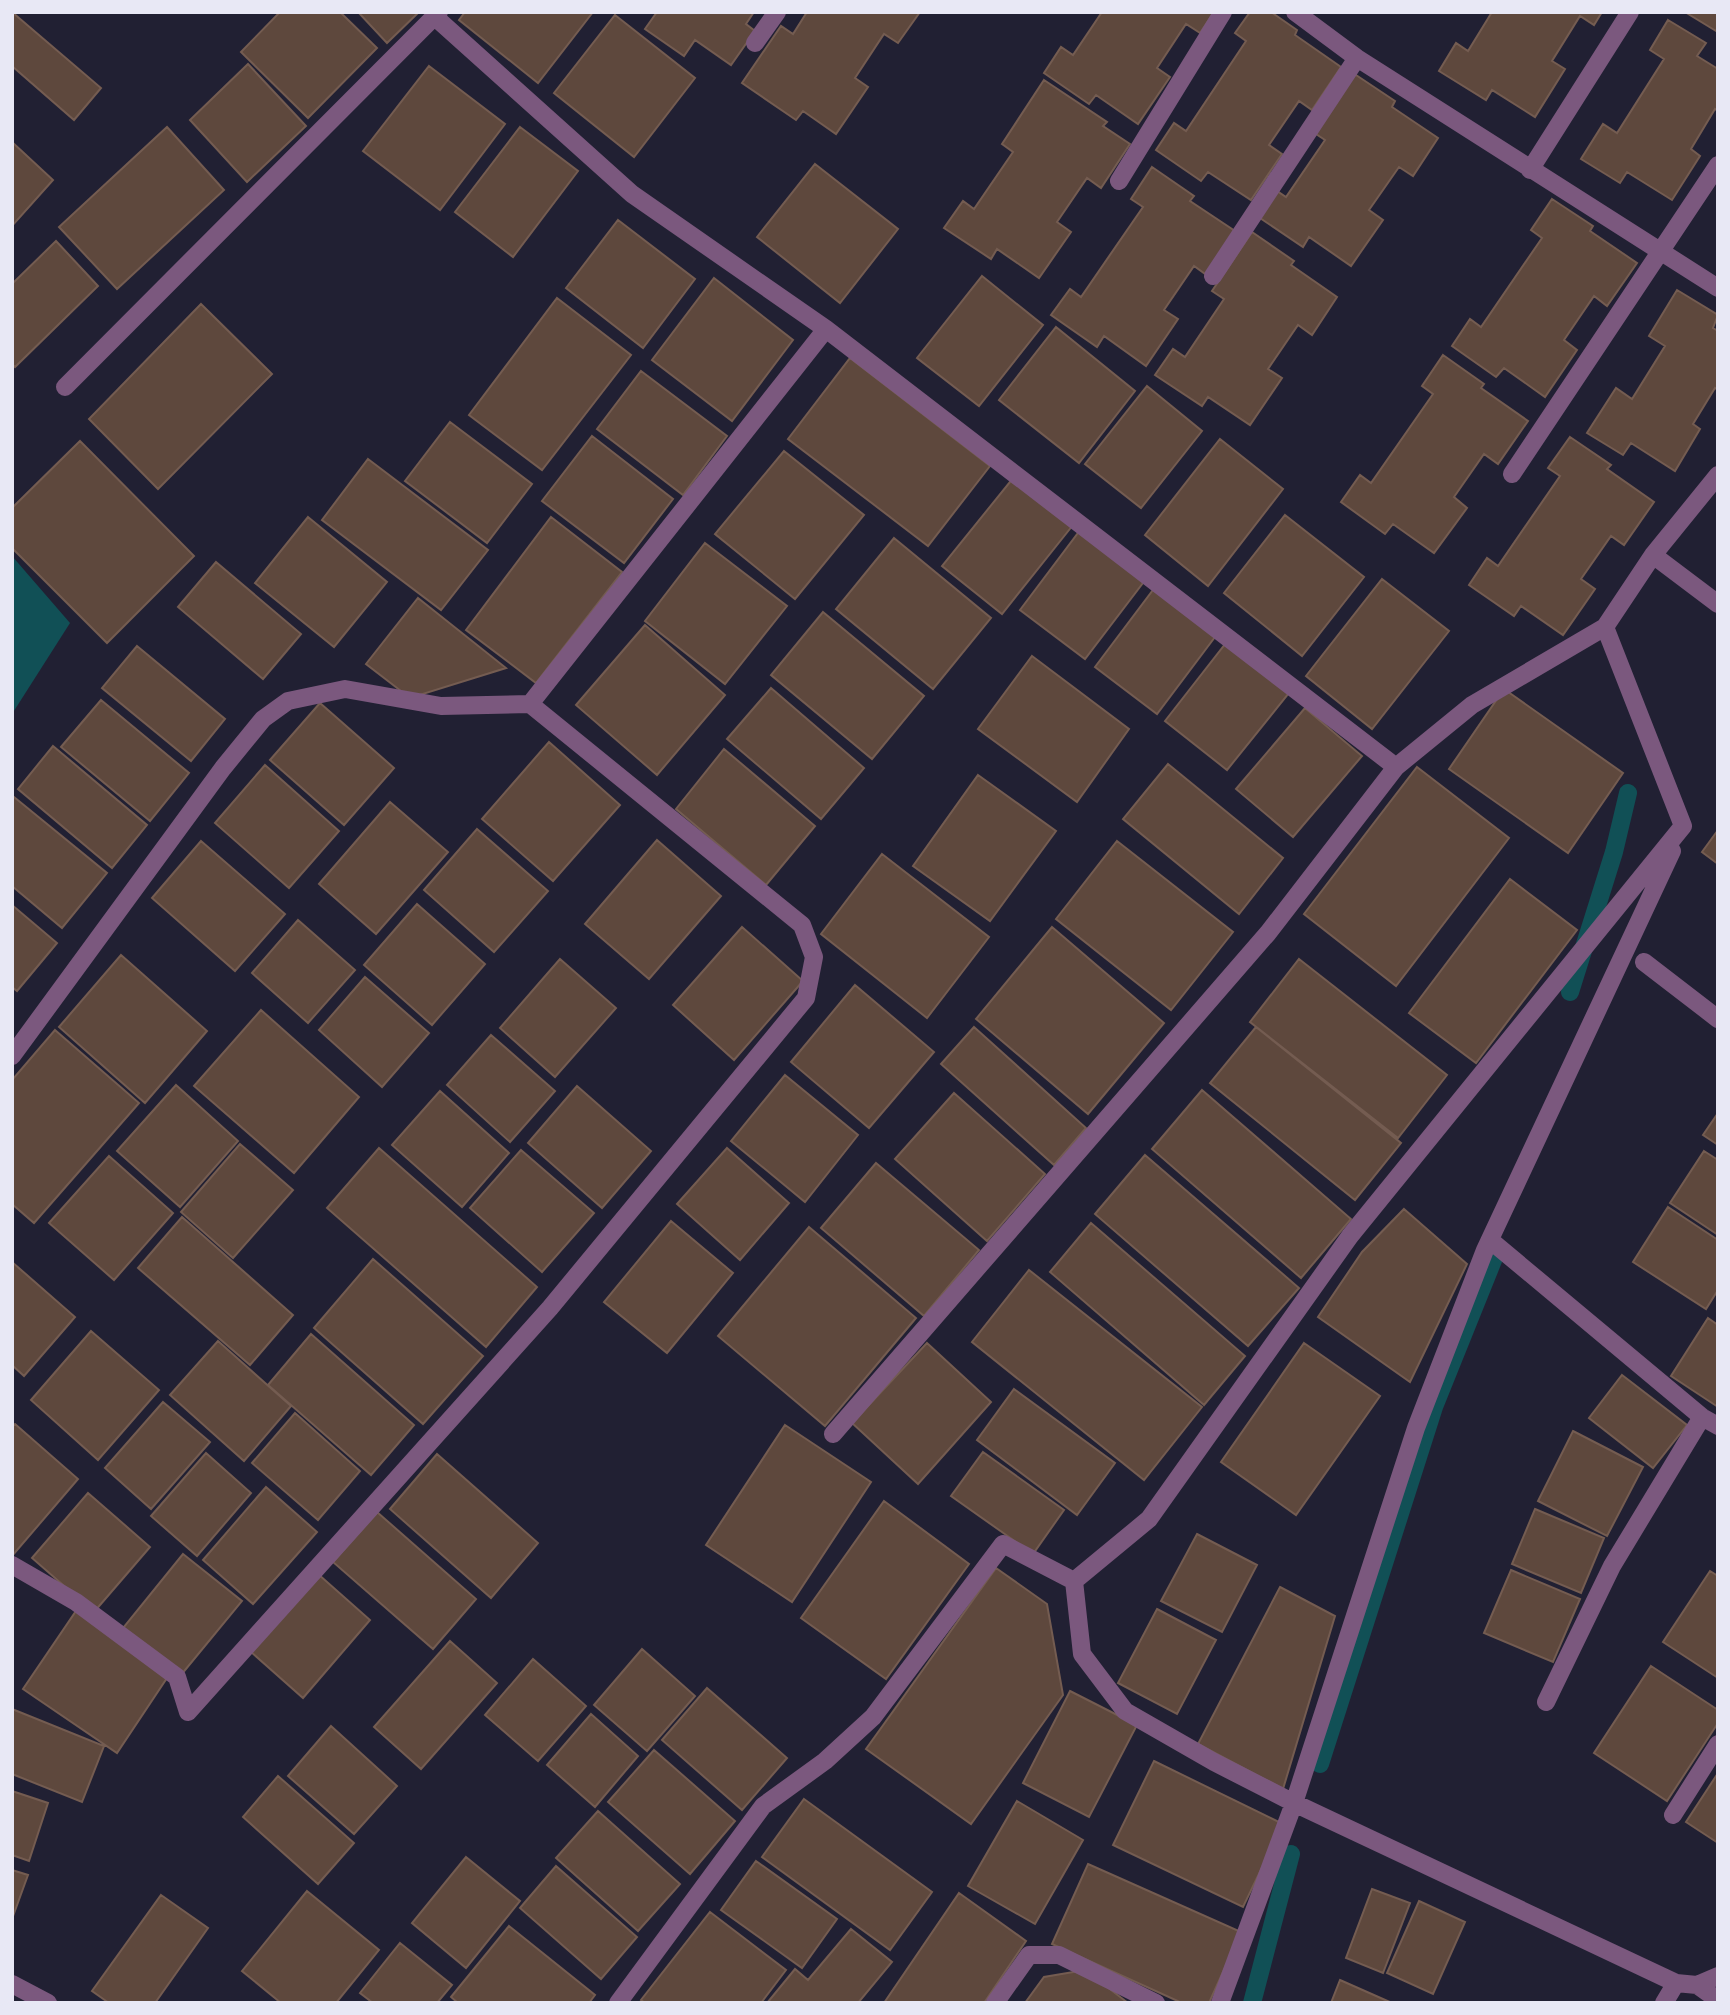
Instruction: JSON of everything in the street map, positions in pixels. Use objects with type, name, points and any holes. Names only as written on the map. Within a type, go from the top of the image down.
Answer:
[{"type":"street","points":[[755,43],[777,12]]},
{"type":"street","points":[[1119,181],[1223,12]]},
{"type":"street","points":[[1295,12],[1356,58],[1718,288]]},
{"type":"street","points":[[1530,170],[1630,12]]},
{"type":"street","points":[[65,387],[437,15],[632,194],[826,329],[1396,767]]},
{"type":"street","points":[[1213,276],[1356,58]]},
{"type":"street","points":[[1512,474],[1718,165]]},
{"type":"street","points":[[530,704],[826,329]]},
{"type":"street","points":[[833,1434],[1268,933],[1396,767],[1472,705],[1605,627],[1653,555],[1718,475]]},
{"type":"street","points":[[1653,555],[1718,604]]},
{"type":"street","points":[[1220,2003],[1294,1804],[1416,1428],[1490,1240],[1684,826],[1605,627]]},
{"type":"street","points":[[12,1056],[223,768],[263,719],[288,701],[345,689],[441,706],[530,704],[802,925],[814,957],[806,998],[550,1308],[188,1712],[177,1677],[76,1602],[12,1565]]},
{"type":"street","points":[[1074,1581],[1149,1518],[1350,1236],[1684,826]]},
{"type":"street","points":[[1644,962],[1718,1019]]},
{"type":"street","points":[[1490,1240],[1710,1421],[1612,1566],[1546,1702]]},
{"type":"street","points":[[618,2003],[763,1807],[825,1761],[873,1717],[1003,1544],[1074,1581]]},
{"type":"street","points":[[1074,1581],[1082,1654],[1125,1712],[1294,1804],[1676,1983],[1697,1985],[1718,1976]]},
{"type":"street","points":[[1673,1815],[1718,1744]]},
{"type":"street","points":[[995,2003],[1030,1955],[1059,1955],[1156,2003]]},
{"type":"street","points":[[1664,2003],[1676,1983]]},
{"type":"street","points":[[12,1984],[48,2003]]},
{"type":"street","points":[[1697,1985],[1718,2000]]},
{"type":"shaded area","points":[[12,556],[70,623],[12,714]]},
{"type":"building","points":[[12,12],[101,88],[74,120],[12,66]]},
{"type":"building","points":[[280,12],[340,12],[377,48],[308,118],[241,52]]},
{"type":"building","points":[[358,12],[419,12],[387,43]]},
{"type":"building","points":[[465,12],[593,12],[538,83],[459,20]]},
{"type":"building","points":[[657,12],[754,12],[746,24],[755,31],[731,65],[695,40],[684,56],[645,29]]},
{"type":"building","points":[[807,12],[920,12],[898,43],[884,34],[855,78],[868,87],[836,134],[803,111],[796,120],[742,83],[781,26],[793,34]]},
{"type":"building","points":[[1102,12],[1214,12],[1200,33],[1186,24],[1157,68],[1170,77],[1138,124],[1096,95],[1089,104],[1044,73],[1061,47],[1073,55]]},
{"type":"building","points":[[1250,12],[1271,12],[1297,30],[1295,35],[1341,67],[1312,110],[1299,101],[1269,145],[1282,154],[1251,200],[1208,172],[1201,181],[1156,150],[1174,123],[1186,131],[1246,41],[1235,33]]},
{"type":"building","points":[[1492,12],[1602,12],[1594,25],[1580,16],[1552,61],[1565,69],[1535,117],[1492,90],[1486,100],[1439,71],[1456,43],[1468,51]]},
{"type":"building","points":[[1685,12],[1718,12],[1718,28],[1716,31]]},
{"type":"building","points":[[615,15],[695,78],[634,157],[554,93]]},
{"type":"building","points":[[1668,20],[1706,43],[1697,56],[1718,69],[1718,111],[1715,109],[1691,149],[1700,156],[1672,200],[1627,172],[1620,183],[1581,159],[1603,124],[1617,133],[1664,59],[1650,50]]},
{"type":"building","points":[[248,64],[306,126],[247,182],[190,120]]},
{"type":"building","points":[[429,66],[505,124],[440,210],[363,151]]},
{"type":"building","points":[[1353,73],[1395,101],[1392,107],[1438,138],[1413,176],[1399,167],[1369,210],[1383,220],[1351,266],[1309,237],[1303,247],[1257,216],[1274,189],[1286,197],[1325,140],[1313,132]]},
{"type":"building","points":[[1044,80],[1107,122],[1103,126],[1130,144],[1101,188],[1087,178],[1057,222],[1071,232],[1039,278],[997,249],[991,259],[944,228],[963,201],[974,209],[1013,152],[1002,144]]},
{"type":"building","points":[[167,127],[224,190],[117,289],[59,227]]},
{"type":"building","points":[[520,127],[578,171],[513,257],[455,212]]},
{"type":"building","points":[[12,142],[53,180],[12,226]]},
{"type":"building","points":[[815,164],[898,229],[840,303],[757,237]]},
{"type":"building","points":[[1152,167],[1194,196],[1190,201],[1238,233],[1208,276],[1194,266],[1164,310],[1178,319],[1146,366],[1104,336],[1097,347],[1051,315],[1070,289],[1081,297],[1143,207],[1131,199]]},
{"type":"building","points":[[1552,199],[1593,226],[1590,231],[1637,263],[1607,306],[1594,296],[1564,340],[1577,350],[1545,397],[1504,368],[1496,377],[1452,346],[1470,319],[1481,327],[1542,238],[1531,230]]},
{"type":"building","points":[[618,220],[695,279],[643,348],[566,288]]},
{"type":"building","points":[[1252,232],[1294,261],[1291,265],[1337,297],[1312,335],[1298,325],[1268,369],[1282,378],[1250,425],[1208,397],[1202,406],[1155,375],[1173,349],[1185,357],[1224,299],[1212,291]]},
{"type":"building","points":[[56,241],[98,286],[15,367],[12,364],[12,284]]},
{"type":"building","points":[[982,276],[1043,325],[979,406],[917,358]]},
{"type":"building","points":[[714,278],[793,340],[732,421],[652,360]]},
{"type":"building","points":[[1677,290],[1718,315],[1713,328],[1718,331],[1718,390],[1715,388],[1693,424],[1700,429],[1675,471],[1631,443],[1623,455],[1587,433],[1616,388],[1632,399],[1665,346],[1649,336]]},
{"type":"building","points":[[557,298],[631,355],[542,470],[469,415]]},
{"type":"building","points":[[201,304],[272,374],[158,489],[89,419]]},
{"type":"building","points":[[1056,327],[1135,391],[1079,463],[999,400]]},
{"type":"building","points":[[1443,355],[1484,384],[1481,388],[1528,421],[1498,464],[1484,454],[1454,497],[1467,508],[1434,553],[1393,524],[1385,534],[1341,502],[1360,475],[1371,483],[1433,394],[1422,386]]},
{"type":"building","points":[[850,358],[990,466],[928,546],[788,439]]},
{"type":"building","points":[[641,371],[727,436],[683,495],[597,429]]},
{"type":"building","points":[[1147,386],[1202,431],[1141,508],[1085,464]]},
{"type":"building","points":[[450,422],[532,484],[487,543],[405,481]]},
{"type":"building","points":[[592,436],[673,499],[624,563],[542,501]]},
{"type":"building","points":[[1570,437],[1611,465],[1607,469],[1654,502],[1624,545],[1611,536],[1581,579],[1595,589],[1563,635],[1521,606],[1514,616],[1469,585],[1487,558],[1498,566],[1560,476],[1548,468]]},
{"type":"building","points":[[1220,439],[1283,489],[1208,586],[1145,535]]},
{"type":"building","points":[[80,441],[194,556],[107,643],[12,548],[12,508]]},
{"type":"building","points":[[784,451],[864,515],[795,599],[715,534]]},
{"type":"building","points":[[368,459],[488,550],[441,610],[322,520]]},
{"type":"building","points":[[1014,477],[1073,525],[1002,614],[942,566]]},
{"type":"building","points":[[1285,515],[1364,577],[1302,656],[1224,593]]},
{"type":"building","points":[[308,517],[387,582],[334,647],[255,583]]},
{"type":"building","points":[[551,517],[622,572],[536,683],[466,630]]},
{"type":"building","points":[[1081,529],[1146,579],[1085,659],[1020,610]]},
{"type":"building","points":[[894,538],[991,618],[933,689],[836,609]]},
{"type":"building","points":[[705,543],[787,606],[725,684],[645,621]]},
{"type":"building","points":[[216,562],[301,634],[263,679],[178,607]]},
{"type":"building","points":[[1382,579],[1449,631],[1372,729],[1306,676]]},
{"type":"building","points":[[1156,586],[1218,633],[1157,714],[1095,667]]},
{"type":"building","points":[[418,598],[506,668],[410,698],[366,664]]},
{"type":"building","points":[[823,612],[924,696],[872,759],[771,675]]},
{"type":"building","points":[[645,625],[725,695],[657,775],[576,705]]},
{"type":"building","points":[[1226,643],[1289,693],[1227,770],[1165,721]]},
{"type":"building","points":[[137,646],[225,719],[191,761],[102,688]]},
{"type":"building","points":[[1032,656],[1129,729],[1077,802],[978,729]]},
{"type":"building","points":[[771,688],[864,768],[821,819],[727,739]]},
{"type":"building","points":[[1504,689],[1623,773],[1568,853],[1449,769]]},
{"type":"building","points":[[101,700],[189,773],[150,821],[61,747]]},
{"type":"building","points":[[320,703],[394,768],[344,825],[270,760]]},
{"type":"building","points":[[1305,708],[1362,756],[1293,837],[1236,789]]},
{"type":"building","points":[[549,742],[620,805],[553,881],[482,819]]},
{"type":"building","points":[[53,746],[147,825],[112,868],[18,789]]},
{"type":"building","points":[[724,749],[815,826],[766,885],[676,809]]},
{"type":"building","points":[[1168,764],[1283,858],[1239,914],[1123,819]]},
{"type":"building","points":[[265,765],[339,831],[289,888],[215,823]]},
{"type":"building","points":[[1417,767],[1509,838],[1396,986],[1304,914]]},
{"type":"building","points":[[978,775],[1056,831],[990,921],[913,866]]},
{"type":"building","points":[[14,797],[107,873],[62,928],[12,886]]},
{"type":"building","points":[[390,802],[448,852],[376,934],[319,884]]},
{"type":"building","points":[[477,829],[548,891],[494,952],[424,890]]},
{"type":"building","points":[[1718,830],[1718,864],[1702,852]]},
{"type":"building","points":[[657,840],[721,896],[649,979],[585,924]]},
{"type":"building","points":[[201,841],[285,914],[235,971],[152,898]]},
{"type":"building","points":[[1117,841],[1233,932],[1171,1010],[1056,919]]},
{"type":"building","points":[[882,854],[989,937],[927,1018],[821,934]]},
{"type":"building","points":[[1510,879],[1577,930],[1476,1063],[1409,1013]]},
{"type":"building","points":[[417,904],[485,964],[432,1025],[364,965]]},
{"type":"building","points":[[12,905],[57,943],[17,991],[12,987]]},
{"type":"building","points":[[298,920],[355,970],[308,1023],[252,973]]},
{"type":"building","points":[[742,927],[803,981],[734,1060],[673,1005]]},
{"type":"building","points":[[1052,927],[1164,1023],[1088,1114],[976,1019]]},
{"type":"building","points":[[121,955],[207,1031],[145,1103],[59,1027]]},
{"type":"building","points":[[560,959],[616,1008],[555,1077],[500,1028]]},
{"type":"building","points":[[1299,959],[1447,1075],[1398,1138],[1250,1022]]},
{"type":"building","points":[[365,977],[429,1033],[382,1087],[319,1030]]},
{"type":"building","points":[[855,985],[934,1052],[869,1128],[791,1062]]},
{"type":"building","points":[[261,1010],[359,1097],[294,1173],[194,1086]]},
{"type":"building","points":[[974,1027],[1086,1128],[1054,1165],[941,1064]]},
{"type":"building","points":[[1256,1027],[1401,1143],[1355,1200],[1210,1083]]},
{"type":"building","points":[[55,1030],[139,1103],[34,1223],[12,1204],[12,1080]]},
{"type":"building","points":[[491,1035],[555,1091],[510,1142],[447,1085]]},
{"type":"building","points":[[785,1075],[858,1135],[805,1202],[731,1141]]},
{"type":"building","points":[[176,1085],[238,1141],[180,1207],[117,1151]]},
{"type":"building","points":[[577,1086],[651,1151],[602,1208],[528,1143]]},
{"type":"building","points":[[1202,1090],[1351,1219],[1301,1278],[1152,1149]]},
{"type":"building","points":[[440,1091],[509,1153],[462,1207],[392,1145]]},
{"type":"building","points":[[954,1093],[1045,1174],[987,1241],[895,1159]]},
{"type":"building","points":[[1718,1113],[1718,1145],[1703,1135]]},
{"type":"building","points":[[240,1144],[293,1190],[233,1258],[181,1212]]},
{"type":"building","points":[[379,1148],[537,1287],[486,1347],[327,1208]]},
{"type":"building","points":[[727,1148],[789,1203],[740,1260],[677,1204]]},
{"type":"building","points":[[521,1150],[594,1213],[542,1272],[470,1208]]},
{"type":"building","points":[[1704,1151],[1718,1160],[1718,1235],[1670,1203]]},
{"type":"building","points":[[1145,1155],[1299,1288],[1248,1346],[1095,1214]]},
{"type":"building","points":[[109,1156],[173,1213],[114,1280],[49,1223]]},
{"type":"building","points":[[876,1163],[979,1250],[924,1316],[821,1228]]},
{"type":"building","points":[[1668,1207],[1718,1240],[1718,1290],[1706,1309],[1633,1262]]},
{"type":"building","points":[[1404,1209],[1467,1264],[1410,1382],[1318,1317],[1362,1252]]},
{"type":"building","points":[[182,1217],[293,1315],[250,1365],[138,1268]]},
{"type":"building","points":[[671,1221],[733,1273],[667,1353],[604,1302]]},
{"type":"building","points":[[1091,1223],[1245,1356],[1204,1405],[1050,1272]]},
{"type":"building","points":[[809,1227],[916,1318],[825,1426],[718,1336]]},
{"type":"building","points":[[373,1259],[483,1356],[423,1424],[314,1328]]},
{"type":"building","points":[[12,1262],[75,1317],[24,1376],[12,1365]]},
{"type":"building","points":[[1029,1270],[1202,1407],[1144,1480],[972,1342]]},
{"type":"building","points":[[1708,1318],[1718,1325],[1718,1407],[1671,1376]]},
{"type":"building","points":[[91,1331],[159,1390],[98,1460],[31,1400]]},
{"type":"building","points":[[311,1334],[414,1425],[371,1475],[268,1385]]},
{"type":"building","points":[[218,1341],[291,1406],[244,1461],[170,1395]]},
{"type":"building","points":[[927,1343],[991,1402],[918,1484],[852,1423]]},
{"type":"building","points":[[1304,1343],[1380,1396],[1296,1515],[1221,1462]]},
{"type":"building","points":[[1622,1375],[1687,1425],[1653,1468],[1589,1418]]},
{"type":"building","points":[[1014,1389],[1115,1463],[1077,1515],[977,1440]]},
{"type":"building","points":[[163,1402],[210,1442],[151,1509],[105,1468]]},
{"type":"building","points":[[295,1413],[360,1471],[318,1520],[252,1463]]},
{"type":"building","points":[[15,1424],[78,1479],[12,1556],[12,1427]]},
{"type":"building","points":[[785,1425],[871,1482],[792,1602],[706,1545]]},
{"type":"building","points":[[1573,1431],[1643,1467],[1607,1536],[1538,1501]]},
{"type":"building","points":[[983,1452],[1064,1510],[1033,1554],[951,1496]]},
{"type":"building","points":[[206,1453],[251,1493],[197,1556],[151,1516]]},
{"type":"building","points":[[437,1454],[538,1543],[491,1598],[390,1509]]},
{"type":"building","points":[[266,1487],[317,1532],[253,1604],[203,1560]]},
{"type":"building","points":[[88,1493],[150,1547],[94,1612],[32,1558]]},
{"type":"building","points":[[884,1501],[969,1564],[886,1679],[801,1618]]},
{"type":"building","points":[[1535,1509],[1604,1538],[1581,1593],[1512,1564]]},
{"type":"building","points":[[377,1512],[476,1599],[433,1649],[333,1562]]},
{"type":"building","points":[[1197,1534],[1257,1565],[1222,1632],[1161,1601]]},
{"type":"building","points":[[183,1554],[242,1601],[181,1675],[123,1628]]},
{"type":"building","points":[[996,1568],[1047,1604],[1063,1695],[971,1824],[866,1749]]},
{"type":"building","points":[[1511,1570],[1580,1599],[1553,1662],[1484,1633]]},
{"type":"building","points":[[1710,1571],[1718,1576],[1718,1678],[1663,1642]]},
{"type":"building","points":[[318,1574],[370,1620],[303,1698],[250,1651]]},
{"type":"building","points":[[1280,1587],[1335,1616],[1283,1789],[1198,1744]]},
{"type":"building","points":[[1157,1609],[1216,1640],[1177,1714],[1118,1683]]},
{"type":"building","points":[[76,1611],[169,1675],[117,1753],[23,1689]]},
{"type":"building","points":[[450,1641],[497,1683],[421,1769],[374,1727]]},
{"type":"building","points":[[642,1649],[695,1696],[647,1751],[594,1705]]},
{"type":"building","points":[[533,1659],[586,1706],[538,1761],[485,1715]]},
{"type":"building","points":[[1651,1666],[1718,1710],[1718,1723],[1667,1801],[1594,1753]]},
{"type":"building","points":[[707,1688],[787,1758],[742,1810],[662,1740]]},
{"type":"building","points":[[1070,1691],[1137,1725],[1089,1817],[1023,1783]]},
{"type":"building","points":[[12,1709],[104,1746],[82,1802],[12,1774]]},
{"type":"building","points":[[591,1714],[638,1756],[595,1807],[547,1765]]},
{"type":"building","points":[[331,1726],[397,1786],[354,1834],[288,1776]]},
{"type":"building","points":[[654,1750],[735,1821],[690,1874],[608,1802]]},
{"type":"building","points":[[1154,1761],[1283,1824],[1243,1907],[1113,1845]]},
{"type":"building","points":[[1718,1773],[1718,1843],[1686,1822]]},
{"type":"building","points":[[278,1776],[354,1843],[318,1884],[243,1817]]},
{"type":"building","points":[[12,1791],[48,1803],[29,1861],[12,1855]]},
{"type":"building","points":[[804,1799],[932,1892],[890,1950],[762,1857]]},
{"type":"building","points":[[1017,1801],[1083,1840],[1035,1924],[968,1886]]},
{"type":"building","points":[[598,1811],[680,1884],[638,1931],[556,1858]]},
{"type":"building","points":[[466,1857],[520,1901],[466,1968],[412,1923]]},
{"type":"building","points":[[756,1861],[837,1919],[802,1968],[721,1910]]},
{"type":"building","points":[[1088,1864],[1241,1932],[1209,2003],[1182,2003],[1052,1944]]},
{"type":"building","points":[[556,1866],[637,1937],[601,1979],[520,1908]]},
{"type":"building","points":[[12,1870],[28,1875],[12,1919]]},
{"type":"building","points":[[1372,1889],[1410,1903],[1383,1973],[1346,1958]]},
{"type":"building","points":[[307,1891],[379,1950],[336,2003],[281,2003],[242,1971]]},
{"type":"building","points":[[959,1893],[1026,1941],[984,2003],[884,2003]]},
{"type":"building","points":[[161,1895],[208,1928],[155,2003],[109,2003],[92,1991]]},
{"type":"building","points":[[1419,1901],[1465,1922],[1433,1994],[1387,1973]]},
{"type":"building","points":[[710,1912],[786,1970],[761,2003],[645,2003],[641,2000]]},
{"type":"building","points":[[509,1926],[595,1995],[589,2003],[458,2003],[451,1997]]},
{"type":"building","points":[[851,1929],[892,1962],[858,2003],[767,2003],[795,1969],[808,1980]]},
{"type":"building","points":[[400,1943],[452,1985],[437,2003],[373,2003],[360,1993]]},
{"type":"building","points":[[1085,1970],[1128,2003],[1025,2003],[1044,1977]]},
{"type":"building","points":[[1340,1980],[1392,2003],[1331,2003]]},
{"type":"waterway","points":[[1570,992],[1614,852],[1628,793]]},
{"type":"waterway","points":[[1320,1764],[1434,1407],[1498,1248]]},
{"type":"waterway","points":[[1252,2003],[1291,1854]]}]
